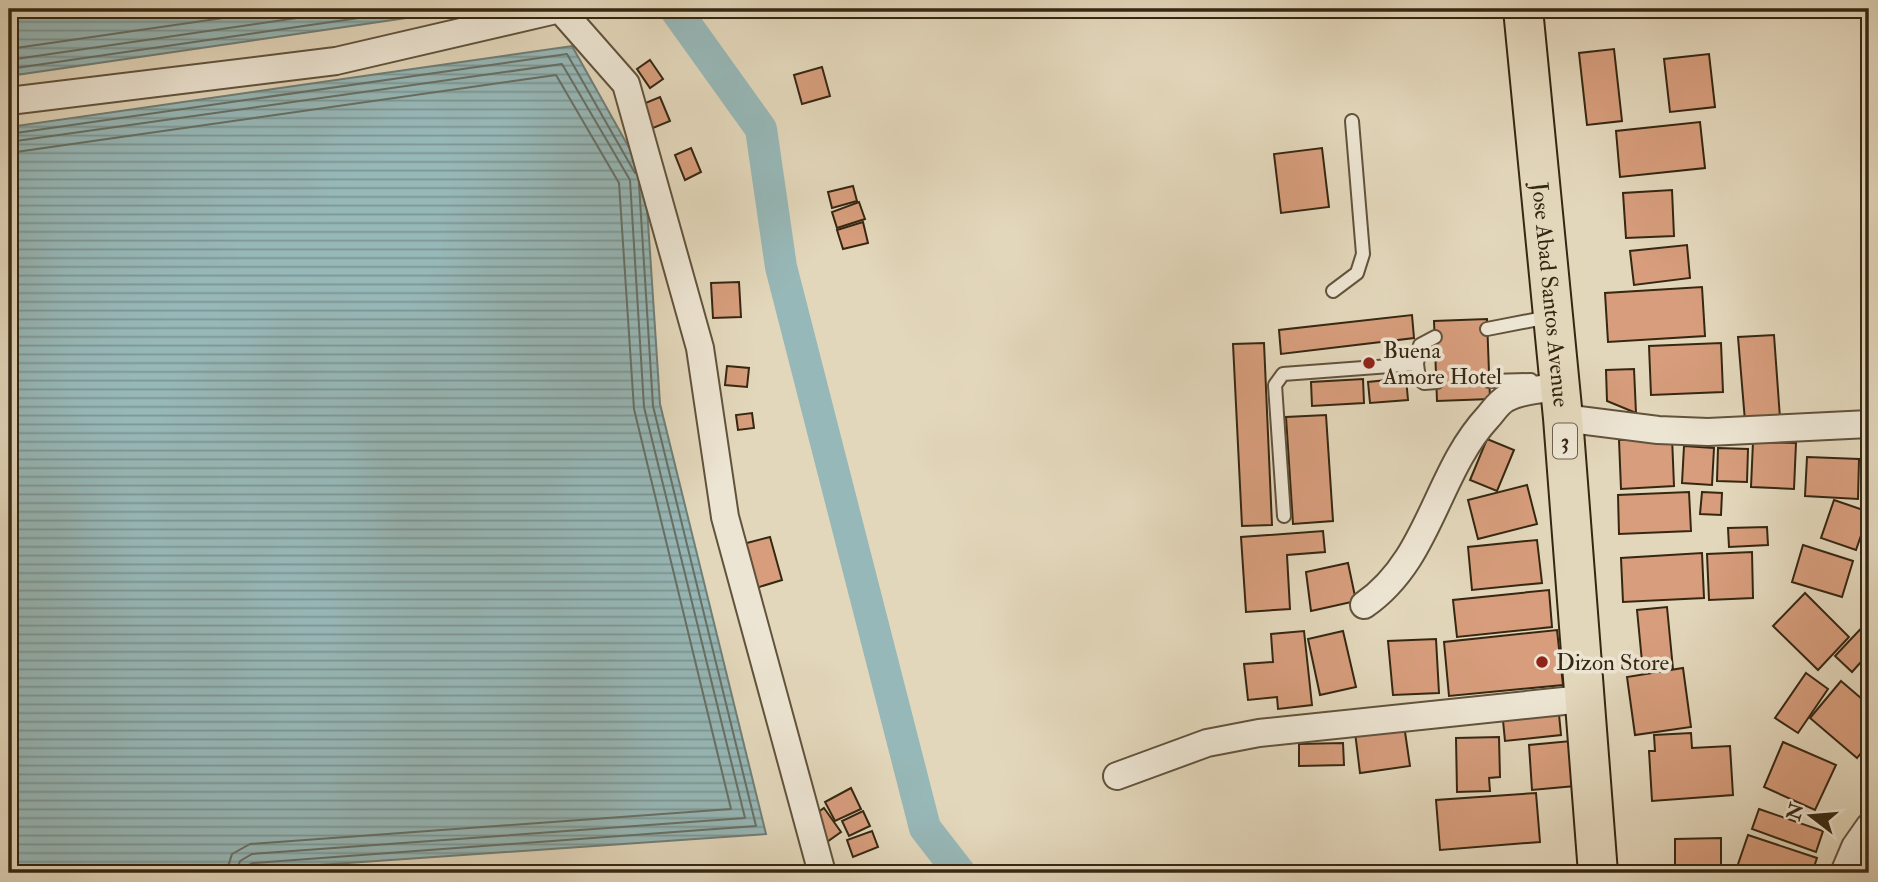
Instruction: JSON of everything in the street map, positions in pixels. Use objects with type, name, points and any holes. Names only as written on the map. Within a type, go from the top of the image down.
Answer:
[{"type":"highway","name":"Jose Abad Santos Avenue","points":[[1523,9],[1561,395],[1598,873]]},
{"type":"street","points":[[9,101],[336,61],[560,9],[626,84],[697,335],[725,517],[822,873]]},
{"type":"street","points":[[1364,605],[1382,593],[1401,571],[1482,424],[1506,398],[1561,395],[1658,430],[1708,432],[1869,424]]},
{"type":"street","points":[[1117,776],[1207,743],[1258,733],[1583,698]]},
{"type":"street","points":[[1844,873],[1855,846],[1869,827]]},
{"type":"lane","points":[[1334,291],[1357,273],[1363,254],[1352,121]]},
{"type":"lane","points":[[1488,329],[1553,317]]},
{"type":"lane","points":[[1435,338],[1420,345],[1417,364],[1419,379],[1424,383],[1437,382]]},
{"type":"lane","points":[[1284,516],[1275,386],[1278,379],[1283,374],[1417,364]]},
{"type":"lane","points":[[1489,381],[1561,395]]},
{"type":"water","points":[[9,9],[468,9],[9,76]]},
{"type":"water","points":[[572,46],[645,176],[660,404],[766,834],[204,873],[9,873],[9,127]]},
{"type":"building","points":[[1614,49],[1622,121],[1587,125],[1579,53]]},
{"type":"building","points":[[1709,54],[1715,107],[1670,112],[1664,59]]},
{"type":"building","points":[[650,60],[663,79],[650,88],[637,69]]},
{"type":"building","points":[[822,67],[830,96],[802,104],[794,75]]},
{"type":"building","points":[[660,97],[670,121],[653,128],[643,104]]},
{"type":"building","points":[[1700,122],[1705,168],[1620,177],[1616,131]]},
{"type":"building","points":[[691,148],[701,172],[685,180],[675,155]]},
{"type":"building","points":[[1322,148],[1329,207],[1281,213],[1274,154]]},
{"type":"building","points":[[853,186],[857,201],[832,208],[828,192]]},
{"type":"building","points":[[1672,190],[1674,236],[1626,238],[1623,193]]},
{"type":"building","points":[[859,202],[865,219],[837,228],[832,212]]},
{"type":"building","points":[[863,222],[868,243],[843,249],[837,230]]},
{"type":"building","points":[[1687,245],[1690,278],[1634,285],[1630,251]]},
{"type":"building","points":[[739,282],[741,317],[713,318],[711,283]]},
{"type":"building","points":[[1702,287],[1705,336],[1608,342],[1605,293]]},
{"type":"building","points":[[1412,315],[1414,338],[1281,354],[1279,330]]},
{"type":"building","points":[[1487,319],[1490,399],[1437,401],[1434,321]]},
{"type":"building","points":[[1774,335],[1780,418],[1745,421],[1738,337]]},
{"type":"building","points":[[1264,343],[1272,525],[1242,526],[1233,344]]},
{"type":"building","points":[[1721,343],[1723,392],[1651,395],[1649,346]]},
{"type":"building","points":[[727,366],[749,368],[747,387],[725,385]]},
{"type":"building","points":[[1634,369],[1636,413],[1607,401],[1606,370]]},
{"type":"building","points":[[1406,378],[1408,400],[1370,403],[1368,382]]},
{"type":"building","points":[[1363,379],[1364,403],[1312,406],[1311,382]]},
{"type":"building","points":[[752,413],[754,428],[738,430],[736,415]]},
{"type":"building","points":[[1326,415],[1333,521],[1293,524],[1286,417]]},
{"type":"building","points":[[1672,437],[1674,486],[1621,489],[1619,440]]},
{"type":"building","points":[[1487,439],[1514,450],[1497,491],[1470,480]]},
{"type":"building","points":[[1753,442],[1796,443],[1794,489],[1751,487]]},
{"type":"building","points":[[1684,446],[1714,448],[1712,485],[1682,483]]},
{"type":"building","points":[[1718,448],[1748,449],[1747,482],[1717,481]]},
{"type":"building","points":[[1807,457],[1859,459],[1858,499],[1805,496]]},
{"type":"building","points":[[1527,485],[1537,524],[1478,539],[1468,500]]},
{"type":"building","points":[[1689,492],[1691,531],[1619,534],[1618,495]]},
{"type":"building","points":[[1702,492],[1722,493],[1721,515],[1700,514]]},
{"type":"building","points":[[1834,500],[1869,512],[1856,550],[1821,538]]},
{"type":"building","points":[[1767,527],[1768,545],[1729,547],[1728,528]]},
{"type":"building","points":[[1323,531],[1325,552],[1287,555],[1290,609],[1246,612],[1241,537]]},
{"type":"building","points":[[770,537],[782,580],[756,588],[743,544]]},
{"type":"building","points":[[1537,540],[1542,583],[1472,590],[1468,547]]},
{"type":"building","points":[[1869,543],[1869,560],[1861,553]]},
{"type":"building","points":[[1803,545],[1853,561],[1842,597],[1792,582]]},
{"type":"building","points":[[1752,552],[1753,598],[1709,600],[1707,554]]},
{"type":"building","points":[[1702,553],[1704,598],[1623,602],[1621,558]]},
{"type":"building","points":[[1348,563],[1356,601],[1311,611],[1306,572]]},
{"type":"building","points":[[1549,590],[1552,627],[1457,637],[1453,600]]},
{"type":"building","points":[[1805,593],[1849,637],[1818,670],[1773,626]]},
{"type":"building","points":[[1667,607],[1673,669],[1643,672],[1637,610]]},
{"type":"building","points":[[1869,620],[1869,653],[1852,672],[1835,656]]},
{"type":"building","points":[[1557,630],[1563,685],[1449,696],[1444,642]]},
{"type":"building","points":[[1304,631],[1312,705],[1278,709],[1277,697],[1248,700],[1244,664],[1273,662],[1271,634]]},
{"type":"building","points":[[1343,631],[1356,687],[1320,695],[1308,639]]},
{"type":"building","points":[[1436,639],[1439,693],[1393,695],[1388,641]]},
{"type":"building","points":[[1683,668],[1691,727],[1635,735],[1627,677]]},
{"type":"building","points":[[1806,673],[1828,689],[1798,733],[1775,718]]},
{"type":"building","points":[[1841,681],[1869,705],[1869,743],[1857,758],[1810,718]]},
{"type":"building","points":[[1558,704],[1561,735],[1505,741],[1502,710]]},
{"type":"building","points":[[1404,725],[1410,766],[1360,773],[1355,732]]},
{"type":"building","points":[[1691,733],[1692,748],[1730,746],[1733,795],[1652,801],[1649,751],[1655,751],[1654,735]]},
{"type":"building","points":[[1499,737],[1500,777],[1489,778],[1490,791],[1457,792],[1456,738]]},
{"type":"building","points":[[1571,741],[1575,786],[1532,790],[1529,745]]},
{"type":"building","points":[[1783,742],[1836,765],[1815,810],[1764,787]]},
{"type":"building","points":[[1343,743],[1344,765],[1299,766],[1299,744]]},
{"type":"building","points":[[851,788],[861,809],[835,821],[825,802]]},
{"type":"building","points":[[1536,793],[1540,842],[1440,850],[1436,800]]},
{"type":"building","points":[[824,808],[841,832],[824,844],[807,820]]},
{"type":"building","points":[[1759,809],[1823,831],[1816,852],[1752,829]]},
{"type":"building","points":[[863,811],[870,826],[849,836],[842,821]]},
{"type":"building","points":[[872,831],[878,847],[853,857],[847,840]]},
{"type":"building","points":[[1748,835],[1817,858],[1812,873],[1735,873]]},
{"type":"building","points":[[1721,838],[1721,873],[1675,873],[1675,839]]},
{"type":"building","points":[[1855,862],[1869,866],[1869,873],[1851,873]]},
{"type":"waterway","points":[[675,9],[761,129],[781,267],[925,828],[960,873]]},
{"type":"place","name":"Buena Amore Hotel","points":[[1369,363]]},
{"type":"place","name":"Dizon Store","points":[[1542,662]]}]
